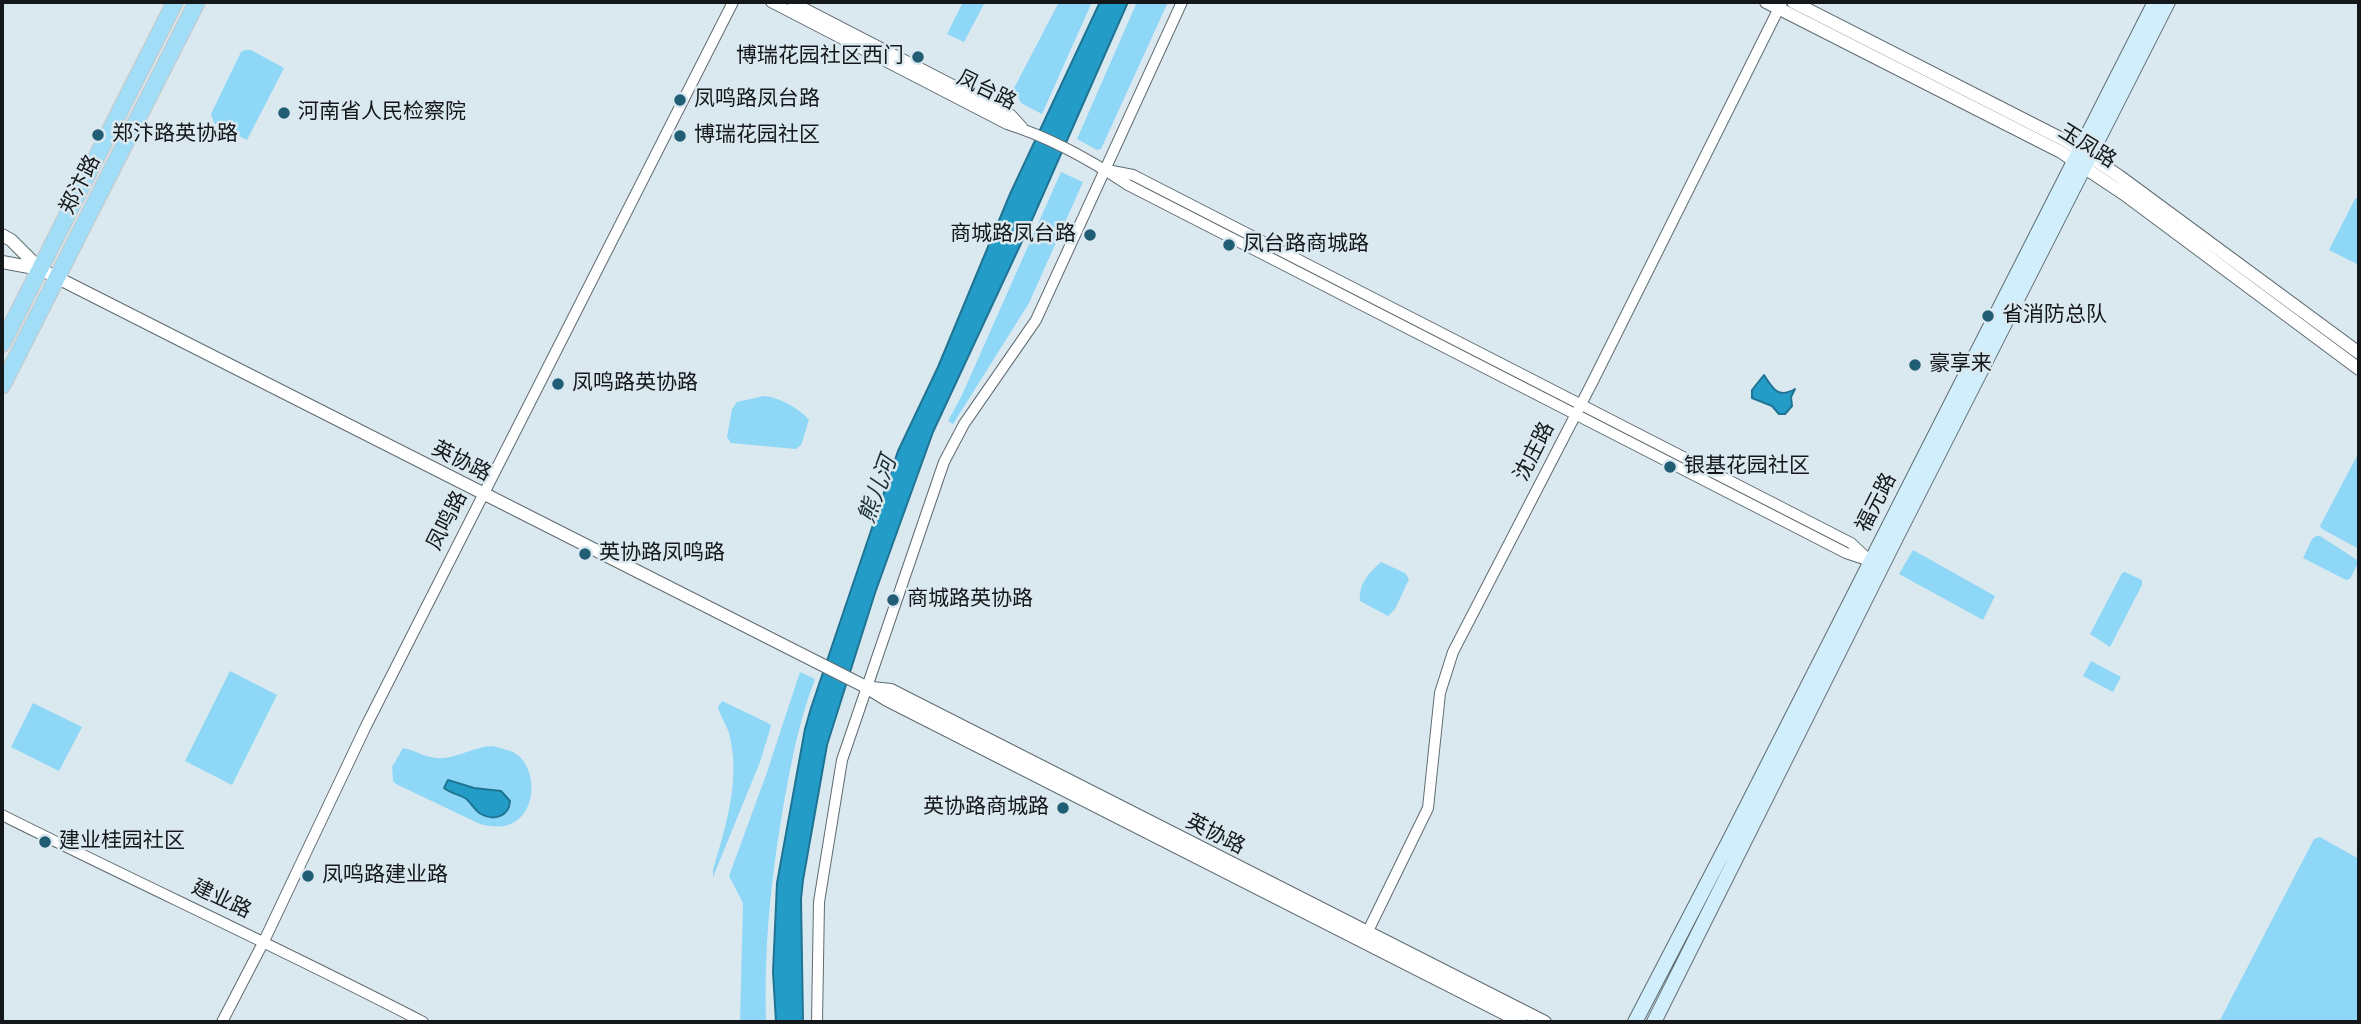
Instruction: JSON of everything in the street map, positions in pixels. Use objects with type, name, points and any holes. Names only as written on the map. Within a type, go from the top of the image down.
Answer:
[{"type":"main road","name":"郑汴路","points":[[2,344],[175,2]]},
{"type":"main road","name":"郑汴路","points":[[2,386],[197,2]]},
{"type":"main road","name":"福元路","points":[[1654,1022],[2082,158],[2154,2]]},
{"type":"main road","name":"福元路","points":[[1634,1022],[1870,561],[2082,158],[2168,2]]},
{"type":"street","name":"凤鸣路","points":[[222,1022],[264,941],[371,716],[733,2]]},
{"type":"street","name":"凤台路","points":[[771,2],[1007,124],[1024,129]]},
{"type":"street","name":"凤台路","points":[[792,2],[1011,115],[1024,129]]},
{"type":"street","points":[[817,1022],[821,883],[842,760],[862,685],[948,451],[1005,362],[1032,327],[1182,2]]},
{"type":"street","name":"玉凤路","points":[[1766,2],[1781,5],[2043,142],[2082,158],[2359,353]]},
{"type":"street","name":"玉凤路","points":[[1793,2],[2050,131],[2124,194],[2359,369]]},
{"type":"street","name":"沈庄路","points":[[1367,933],[1428,808],[1440,693],[1454,652],[1579,410],[1781,5]]},
{"type":"street","points":[[1024,129],[1105,170],[1133,175],[1579,410],[1851,542],[1870,561]]},
{"type":"street","name":"英协路","points":[[2,235],[11,240],[40,269],[57,278],[818,662],[1154,837],[1521,1022]]},
{"type":"street","name":"英协路","points":[[2,262],[40,269]]},
{"type":"street","name":"英协路","points":[[862,685],[891,690],[1545,1022]]},
{"type":"street","name":"建业路","points":[[2,814],[264,941],[423,1022]]},
{"type":"shaded area","points":[[963,2],[985,2],[964,42],[947,34]]},
{"type":"shaded area","points":[[1059,2],[1092,2],[1042,114],[1021,103],[1012,92]]},
{"type":"shaded area","points":[[1100,2],[1128,2],[1031,222],[933,432],[875,593],[827,745],[803,880],[803,1022],[776,1022],[773,972],[777,883],[811,708],[898,451],[938,367],[1010,194]]},
{"type":"shaded area","points":[[1137,2],[1168,2],[1101,149],[1097,150],[1077,139]]},
{"type":"shaded area","points":[[251,50],[284,68],[247,140],[214,123],[211,114],[241,52]]},
{"type":"shaded area","points":[[1061,172],[1083,182],[1029,303],[953,424],[948,421]]},
{"type":"shaded area","points":[[2359,197],[2359,265],[2329,250],[2355,199]]},
{"type":"shaded area","points":[[1764,375],[1780,393],[1795,389],[1791,397],[1792,406],[1785,414],[1779,414],[1772,406],[1752,398],[1752,390]]},
{"type":"shaded area","points":[[764,396],[789,404],[809,420],[801,445],[796,449],[731,443],[727,437],[732,409],[737,402]]},
{"type":"shaded area","points":[[2359,454],[2359,549],[2320,526]]},
{"type":"shaded area","points":[[2316,536],[2357,560],[2350,579],[2346,580],[2303,558]]},
{"type":"shaded area","points":[[1913,550],[1995,596],[1983,620],[1899,574]]},
{"type":"shaded area","points":[[1381,562],[1405,573],[1409,579],[1395,609],[1388,616],[1360,601],[1363,584]]},
{"type":"shaded area","points":[[2122,573],[2142,580],[2142,585],[2110,647],[2090,634]]},
{"type":"shaded area","points":[[2091,661],[2121,677],[2113,692],[2083,676]]},
{"type":"shaded area","points":[[230,671],[277,695],[232,785],[185,761]]},
{"type":"shaded area","points":[[800,672],[815,679],[795,746],[778,841],[767,943],[766,1022],[740,1022],[743,903],[729,876]]},
{"type":"shaded area","points":[[722,701],[771,726],[760,762],[713,877],[733,785],[729,733],[718,707]]},
{"type":"shaded area","points":[[33,703],[82,727],[59,771],[11,747]]},
{"type":"shaded area","points":[[493,746],[519,756],[529,773],[531,783],[529,804],[517,820],[508,825],[498,827],[480,824],[393,781],[392,767],[403,748],[443,758]],"holes":[[[453,781],[474,788],[494,789],[477,812],[466,799],[448,791]]]},
{"type":"shaded area","points":[[448,780],[474,788],[501,791],[510,801],[507,811],[500,816],[486,816],[465,798],[444,788]]},
{"type":"shaded area","points":[[2320,837],[2359,859],[2359,1022],[2219,1022],[2314,839]]},
{"type":"place","name":"博瑞花园社区西门","points":[[918,57]]},
{"type":"place","name":"凤鸣路凤台路","points":[[680,100]]},
{"type":"place","name":"河南省人民检察院","points":[[284,113]]},
{"type":"place","name":"郑汴路英协路","points":[[98,135]]},
{"type":"place","name":"博瑞花园社区","points":[[680,136]]},
{"type":"place","name":"商城路凤台路","points":[[1090,235]]},
{"type":"place","name":"凤台路商城路","points":[[1229,245]]},
{"type":"place","name":"省消防总队","points":[[1988,316]]},
{"type":"place","name":"豪享来","points":[[1915,365]]},
{"type":"place","name":"凤鸣路英协路","points":[[558,384]]},
{"type":"place","name":"银基花园社区","points":[[1670,467]]},
{"type":"place","name":"英协路凤鸣路","points":[[585,554]]},
{"type":"place","name":"商城路英协路","points":[[893,600]]},
{"type":"place","name":"英协路商城路","points":[[1063,808]]},
{"type":"place","name":"建业桂园社区","points":[[45,842]]},
{"type":"place","name":"凤鸣路建业路","points":[[308,876]]},
{"type":"water label","name":"熊儿河","points":[[879,490]]}]
